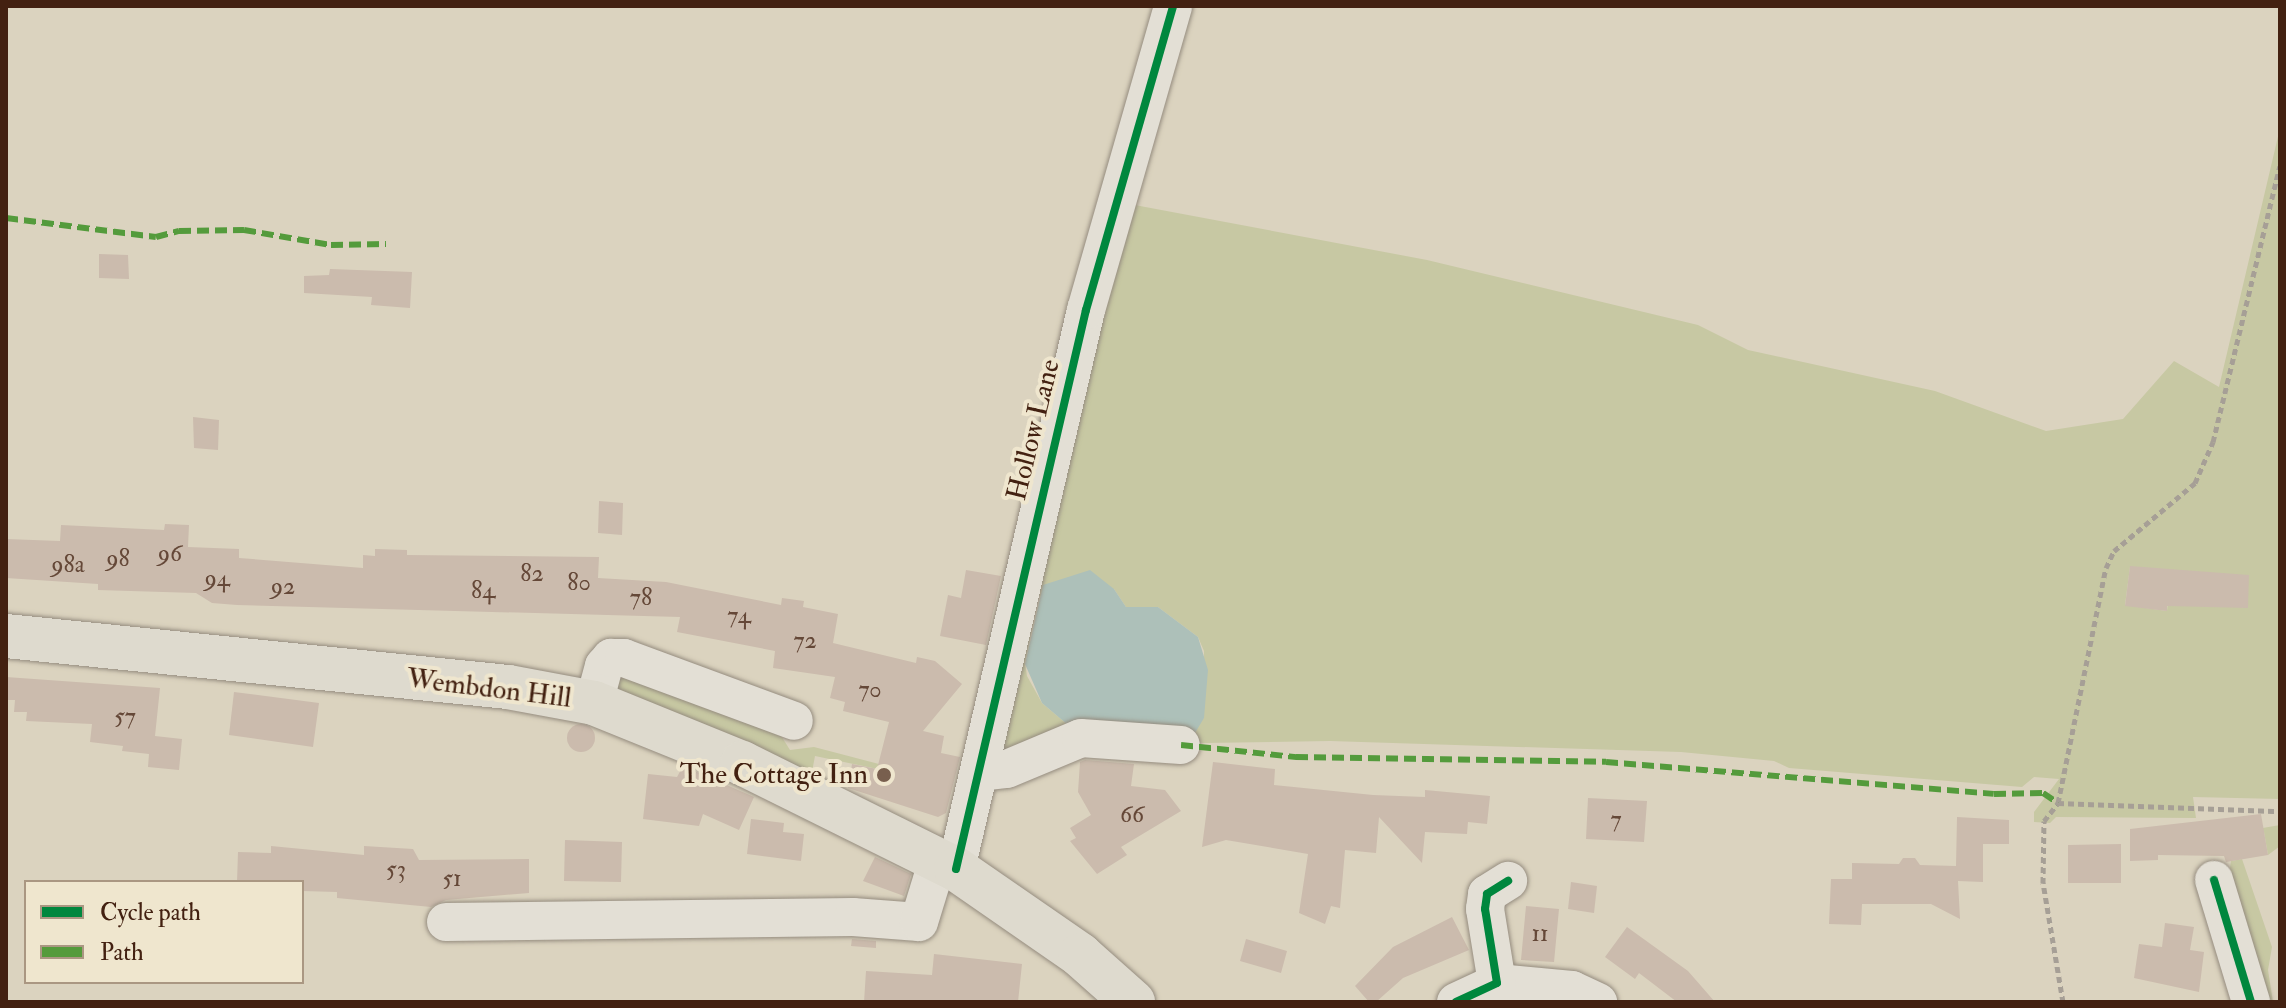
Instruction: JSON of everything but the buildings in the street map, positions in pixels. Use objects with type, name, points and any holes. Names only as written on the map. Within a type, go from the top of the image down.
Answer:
[{"type":"main road","name":"Wembdon Hill","points":[[6,636],[508,687],[594,703],[742,763],[947,864],[1080,955],[1133,1002]]},
{"type":"street","name":"Hollow Lane","points":[[446,922],[853,917],[919,922],[947,864],[981,772],[1086,310],[1173,6]]},
{"type":"street","points":[[594,703],[604,666],[611,658],[624,658],[794,721]]},
{"type":"street","points":[[981,772],[1007,769],[1081,738],[1181,745]]},
{"type":"street","points":[[2214,880],[2251,1002]]},
{"type":"street","points":[[1497,983],[1485,909],[1487,894],[1508,881]]},
{"type":"street","points":[[1456,1002],[1497,983],[1572,990],[1598,1002]]},
{"type":"path","points":[[2063,1002],[2042,868],[2044,821],[2058,803],[2106,568],[2114,551],[2195,483],[2207,456],[2280,166]]},
{"type":"path","points":[[2058,803],[2280,811]]},
{"type":"green space","points":[[2280,128],[2280,799],[2193,797],[2196,818],[2056,817],[2050,823],[2034,822],[2034,812],[2059,779],[2034,777],[2022,787],[1789,768],[1774,761],[1681,752],[1330,741],[1203,743],[1160,737],[1204,718],[1204,651],[1198,637],[1158,607],[1126,607],[1114,589],[1039,596],[1025,663],[1027,676],[1042,703],[1075,731],[1001,761],[1000,743],[1124,203],[1427,260],[1698,325],[1748,350],[1935,391],[2046,431],[2123,419],[2174,361],[2219,387]],"holes":[[[2130,567],[2171,571],[2167,611],[2125,605]]]},
{"type":"green space","points":[[616,668],[775,726],[790,750],[814,747],[898,769],[897,773],[815,756],[811,777],[614,692]]},
{"type":"green space","points":[[2280,825],[2280,846],[2268,855],[2264,832],[2257,829]]},
{"type":"green space","points":[[2242,859],[2272,947],[2268,970],[2273,1002],[2263,1002],[2229,875],[2231,861]]},
{"type":"shaded area","points":[[1090,570],[1114,589],[1126,607],[1158,607],[1198,637],[1208,670],[1204,718],[1195,733],[1180,737],[1075,731],[1042,703],[1025,664],[1043,585]]},
{"type":"marked path","points":[[6,218],[156,237],[179,231],[244,230],[331,245],[386,244]]},
{"type":"marked path","points":[[1181,745],[1296,757],[1606,762],[1994,794],[2043,793],[2058,803]]},
{"type":"cycle path","points":[[956,869],[1086,310],[1173,6]]},
{"type":"cycle path","points":[[2214,880],[2251,1002]]},
{"type":"cycle path","points":[[1456,1002],[1497,983],[1485,909],[1487,894],[1508,881]]},
{"type":"place","name":"The Cottage Inn","points":[[884,775]]}]
